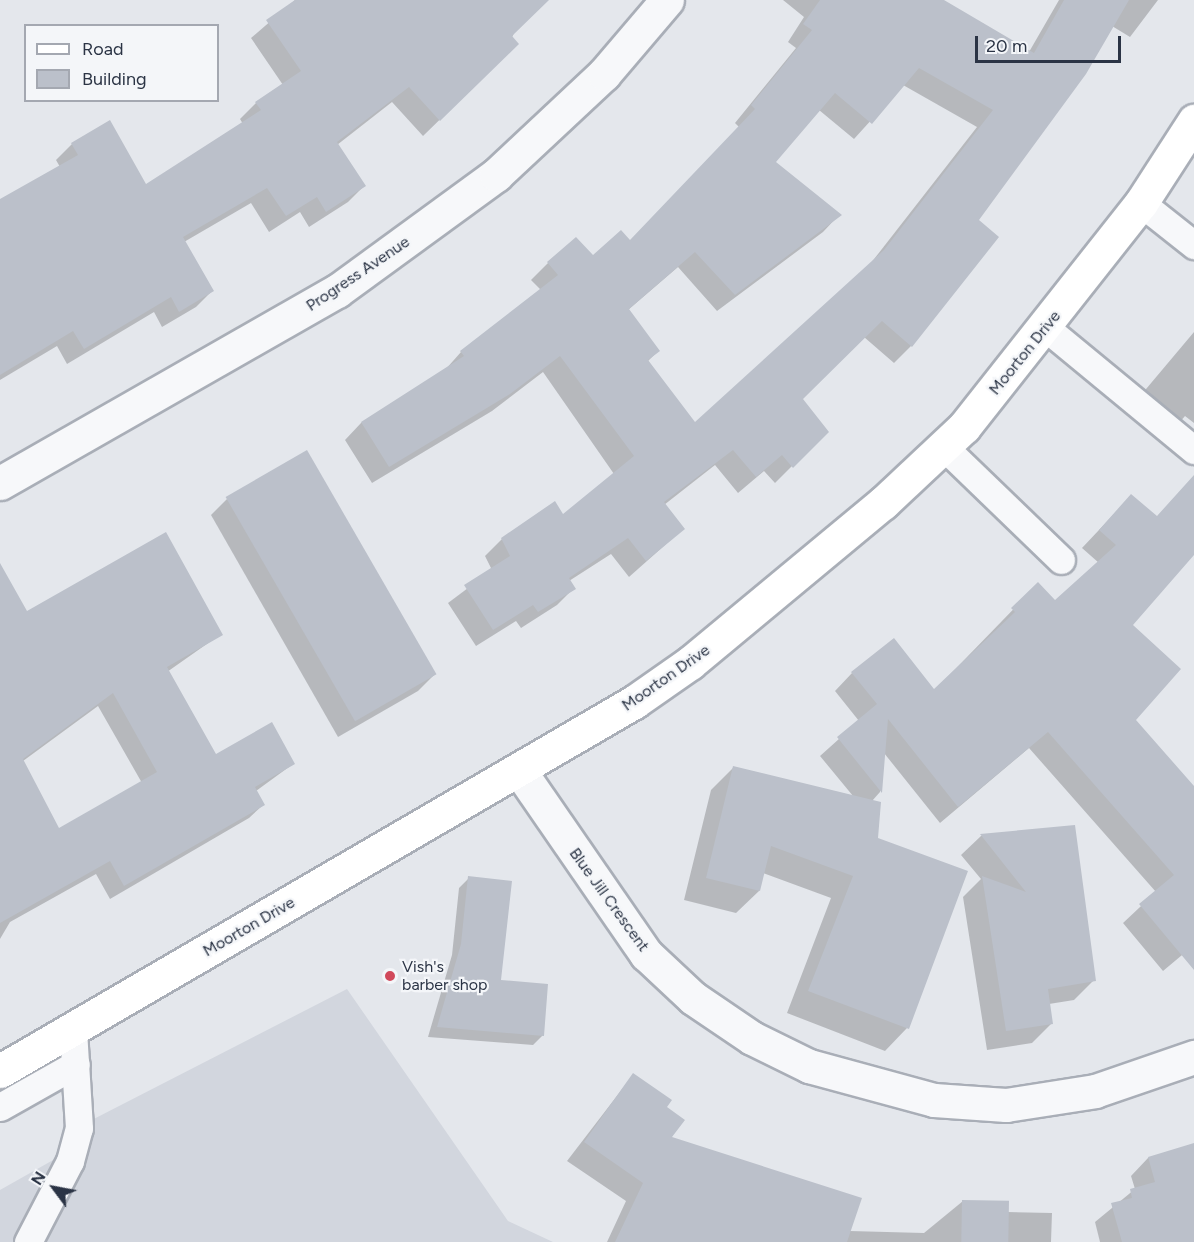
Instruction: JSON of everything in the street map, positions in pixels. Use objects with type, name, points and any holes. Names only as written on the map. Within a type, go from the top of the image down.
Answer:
[{"type":"street","name":"Progress Avenue","points":[[0,483],[337,291],[496,174],[604,74],[667,0]]},
{"type":"street","name":"Moorton Drive","points":[[0,1071],[519,770],[690,663],[943,446],[1046,328],[1141,203],[1194,121]]},
{"type":"street","name":"Blue Jill Crescent","points":[[519,770],[646,954],[693,998],[752,1038],[809,1066],[934,1101],[1006,1105],[1095,1091],[1194,1057]]},
{"type":"lane","points":[[1141,203],[1194,245]]},
{"type":"lane","points":[[1046,328],[1194,450]]},
{"type":"lane","points":[[943,446],[1061,560]]},
{"type":"lane","points":[[28,1242],[70,1161],[79,1128],[73,1030]]},
{"type":"lane","points":[[0,1107],[76,1064]]},
{"type":"shaded area","points":[[347,989],[508,1221],[553,1242],[0,1242],[0,1190],[62,1155],[84,1124]]},
{"type":"building","points":[[295,0],[549,0],[512,36],[519,44],[440,121],[409,87],[337,142],[366,186],[326,212],[317,197],[286,216],[267,188],[183,237],[214,291],[179,312],[171,297],[84,349],[73,331],[0,375],[0,199],[78,155],[71,143],[110,120],[146,184],[261,110],[255,102],[301,71],[266,20]]},
{"type":"building","points":[[820,0],[944,0],[1034,53],[1064,0],[1129,0],[1086,74],[979,220],[999,237],[912,347],[882,321],[803,399],[829,432],[793,468],[782,455],[756,477],[733,450],[664,502],[685,529],[646,561],[628,538],[569,578],[576,589],[538,612],[533,605],[493,630],[464,585],[510,556],[501,538],[555,501],[563,514],[634,456],[560,356],[510,394],[389,467],[361,422],[464,356],[460,351],[558,275],[547,262],[576,237],[593,255],[621,230],[630,240],[755,109],[751,105],[812,30],[803,24]],"holes":[[[919,68],[993,110],[884,250],[695,422],[648,360],[660,351],[629,309],[695,252],[735,295],[842,215],[776,162],[835,93],[872,124]]]},
{"type":"building","points":[[307,450],[436,674],[355,721],[226,497]]},
{"type":"building","points":[[1194,475],[1194,555],[1133,625],[1181,669],[1136,720],[1194,786],[1194,970],[1139,904],[1174,875],[1048,732],[958,807],[888,719],[882,793],[837,737],[877,704],[851,672],[894,638],[934,689],[1015,612],[1011,608],[1038,582],[1055,600],[1116,545],[1099,530],[1131,494],[1157,516]]},
{"type":"building","points":[[166,532],[223,635],[167,667],[216,754],[272,722],[295,764],[255,787],[265,805],[124,886],[110,861],[0,923],[0,563],[27,611]],"holes":[[[113,693],[157,772],[59,828],[23,759]]]},
{"type":"building","points":[[733,766],[881,802],[878,838],[968,871],[909,1029],[808,991],[853,876],[771,846],[760,891],[706,878]]},
{"type":"building","points":[[1075,825],[1096,981],[1048,989],[1053,1024],[1006,1031],[982,876],[1026,892],[980,834]]},
{"type":"building","points":[[468,876],[512,881],[501,980],[548,984],[544,1036],[437,1027],[461,944]]},
{"type":"building","points":[[633,1073],[672,1100],[667,1107],[685,1120],[672,1137],[862,1198],[847,1242],[615,1242],[643,1183],[584,1142]]},
{"type":"building","points":[[1194,1143],[1194,1242],[1122,1242],[1111,1203],[1132,1198],[1130,1189],[1155,1182],[1148,1157]]},
{"type":"building","points":[[962,1200],[1009,1201],[1008,1242],[961,1242]]},
{"type":"place","name":"Vish's barber shop","points":[[390,976]]}]
